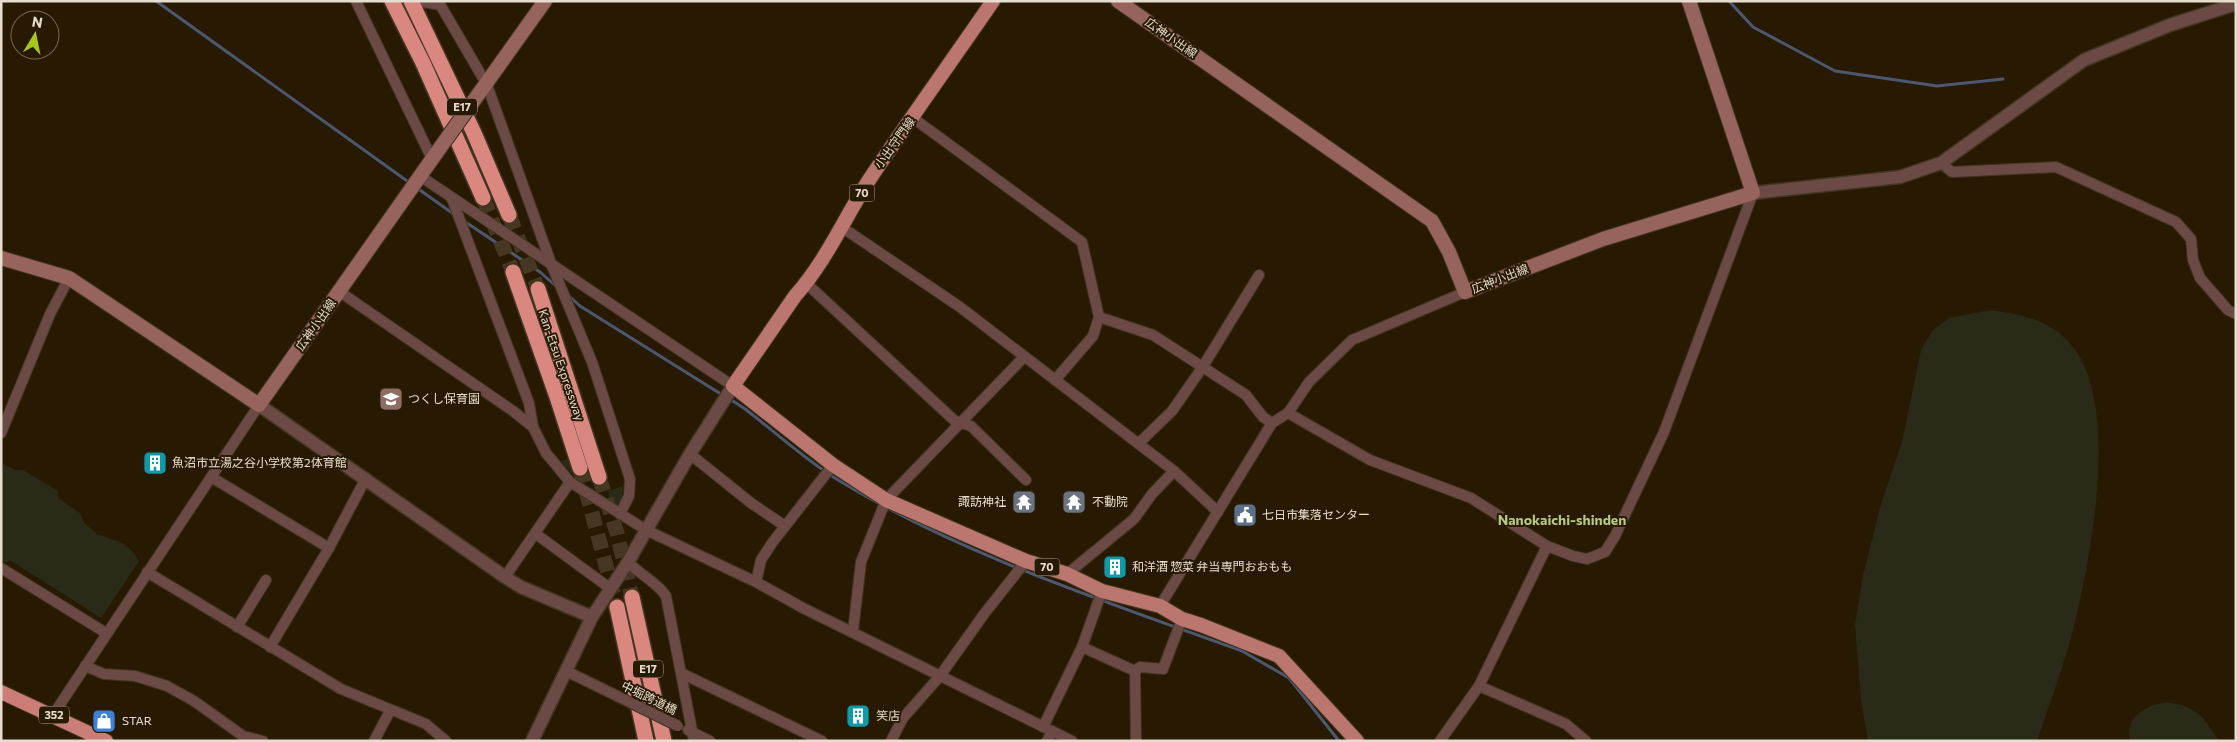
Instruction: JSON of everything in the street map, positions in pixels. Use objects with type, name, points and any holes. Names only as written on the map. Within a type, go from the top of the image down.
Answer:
[{"type":"highway","name":"E17","points":[[392,1],[427,72],[483,198]]},
{"type":"highway","name":"E17","points":[[411,1],[470,124],[509,215]]},
{"type":"highway","name":"Kan-Etsu Expressway","points":[[513,272],[557,396],[580,468]]},
{"type":"highway","name":"Kan-Etsu Expressway","points":[[538,289],[580,413],[599,477]]},
{"type":"highway","name":"E17","points":[[632,597],[664,741]]},
{"type":"highway","name":"E17","points":[[617,607],[646,741]]},
{"type":"highway","name":"352","points":[[1,692],[106,741]]},
{"type":"main road","name":"広神小出線","points":[[259,405],[340,292],[434,155],[484,89],[545,1]]},
{"type":"main road","name":"小出守門線","points":[[733,386],[843,228],[872,175],[914,118],[993,1]]},
{"type":"main road","name":"広神小出線","points":[[1118,1],[1432,221],[1449,252],[1465,292],[1603,239],[1753,193]]},
{"type":"main road","points":[[1690,1],[1753,193]]},
{"type":"main road","points":[[1,258],[69,278],[259,405]]},
{"type":"main road","name":"70","points":[[733,386],[833,464],[886,500],[1026,561],[1067,574],[1102,591],[1160,606],[1182,619],[1278,656],[1357,741]]},
{"type":"street","points":[[356,1],[434,155]]},
{"type":"street","points":[[418,1],[438,4],[484,89],[552,266],[592,362],[630,479],[629,496],[620,514]]},
{"type":"street","points":[[1288,413],[1370,460],[1471,498],[1547,546],[1587,559],[1605,552],[1615,536],[1664,432],[1753,193],[1900,177],[1941,162],[2084,60],[2170,25],[2236,4]]},
{"type":"street","points":[[914,118],[1082,242],[1100,317],[1093,336],[1055,380]]},
{"type":"street","points":[[1941,162],[1952,172],[2056,167],[2176,222],[2191,239],[2193,260],[2200,278],[2228,310],[2236,314]]},
{"type":"street","points":[[420,176],[733,386],[690,454],[628,562],[592,617],[532,741]]},
{"type":"street","points":[[452,199],[529,403],[533,427],[546,453],[570,482],[646,530],[756,582],[803,608],[854,631],[1047,733],[1072,741]]},
{"type":"street","points":[[843,228],[960,307],[1139,443],[1174,471],[1218,512]]},
{"type":"street","points":[[1139,443],[1172,411],[1202,368],[1259,275]]},
{"type":"street","points":[[2,431],[43,332],[69,278]]},
{"type":"street","points":[[806,283],[955,421],[971,426],[1026,480]]},
{"type":"street","points":[[340,292],[513,411],[533,427]]},
{"type":"street","points":[[1160,606],[1272,423],[1288,413],[1309,382],[1352,340],[1465,292]]},
{"type":"street","points":[[1100,317],[1153,335],[1246,395],[1264,417],[1272,423]]},
{"type":"street","points":[[854,631],[861,562],[886,500],[1024,357]]},
{"type":"street","points":[[53,715],[259,405],[505,577],[521,587],[592,617]]},
{"type":"street","points":[[690,454],[750,503],[785,526]]},
{"type":"street","points":[[756,582],[761,560],[833,464]]},
{"type":"street","points":[[1067,574],[1134,518],[1152,494],[1174,471]]},
{"type":"street","points":[[211,477],[329,548]]},
{"type":"street","points":[[270,646],[329,548],[366,478]]},
{"type":"street","points":[[505,577],[570,482]]},
{"type":"street","points":[[536,534],[611,589]]},
{"type":"street","points":[[1440,741],[1479,686],[1547,546]]},
{"type":"street","points":[[891,741],[903,718],[940,676],[984,614],[1026,561]]},
{"type":"street","points":[[628,562],[638,573],[660,587],[666,596],[693,736]]},
{"type":"street","points":[[1,568],[106,633]]},
{"type":"street","points":[[147,572],[341,689],[390,711],[426,724],[446,741]]},
{"type":"street","points":[[237,627],[266,580]]},
{"type":"street","points":[[1047,733],[1082,647],[1102,591]]},
{"type":"street","points":[[1136,741],[1135,672],[1140,666],[1163,669],[1182,619]]},
{"type":"street","points":[[1082,647],[1135,672]]},
{"type":"street","points":[[85,666],[104,674],[135,676],[167,686],[194,701],[243,736],[263,741]]},
{"type":"street","name":"中堀跨道橋","points":[[566,671],[678,726],[693,736],[710,741]]},
{"type":"street","points":[[681,673],[822,741]]},
{"type":"street","points":[[1479,686],[1566,724],[1586,741]]},
{"type":"street","points":[[374,741],[390,711]]},
{"type":"green space","points":[[1990,310],[2012,313],[2033,319],[2061,334],[2069,342],[2085,367],[2094,399],[2098,436],[2095,516],[2082,589],[2068,649],[2037,741],[1868,741],[1861,700],[1855,625],[1863,575],[1881,504],[1902,442],[1921,350],[1932,331],[1949,318]]},
{"type":"green space","points":[[568,459],[571,469],[576,468],[579,481],[560,461]]},
{"type":"green space","points":[[1,463],[15,470],[23,470],[58,491],[58,498],[80,513],[84,523],[97,534],[123,543],[134,553],[139,561],[101,618],[10,560],[6,563],[1,560]]},
{"type":"green space","points":[[623,486],[622,500],[617,505],[611,503],[608,491]]},
{"type":"green space","points":[[2166,702],[2185,706],[2198,713],[2219,741],[2130,741],[2129,732],[2131,725],[2138,714],[2151,706]]},
{"type":"waterway","points":[[156,1],[410,183]]},
{"type":"waterway","points":[[1729,1],[1753,27],[1835,71],[1937,86],[2003,79]]},
{"type":"waterway","points":[[417,188],[455,215]]},
{"type":"waterway","points":[[464,221],[540,272],[557,287]]},
{"type":"waterway","points":[[568,295],[580,306],[724,396]]},
{"type":"waterway","points":[[730,399],[827,473],[885,507],[984,554],[1036,575],[1242,651],[1289,678],[1339,741]]},
{"type":"tunnel","points":[[483,198],[513,272]]},
{"type":"tunnel","points":[[509,215],[538,289]]},
{"type":"tunnel","points":[[580,468],[617,607]]},
{"type":"tunnel","points":[[599,477],[617,533],[632,597]]},
{"type":"place","name":"つくし保育園","points":[[391,399]]},
{"type":"place","name":"魚沼市立湯之谷小学校第2体育館","points":[[155,463]]},
{"type":"place","name":"諏訪神社","points":[[1024,502]]},
{"type":"place","name":"不動院","points":[[1074,502]]},
{"type":"place","name":"七日市集落センター","points":[[1245,515]]},
{"type":"place","name":"和洋酒 惣菜 弁当専門おおもも","points":[[1115,567]]},
{"type":"place","name":"笑店","points":[[858,716]]},
{"type":"place","name":"STAR","points":[[104,721]]},
{"type":"district","name":"Nanokaichi-shinden","points":[[1562,520]]}]
